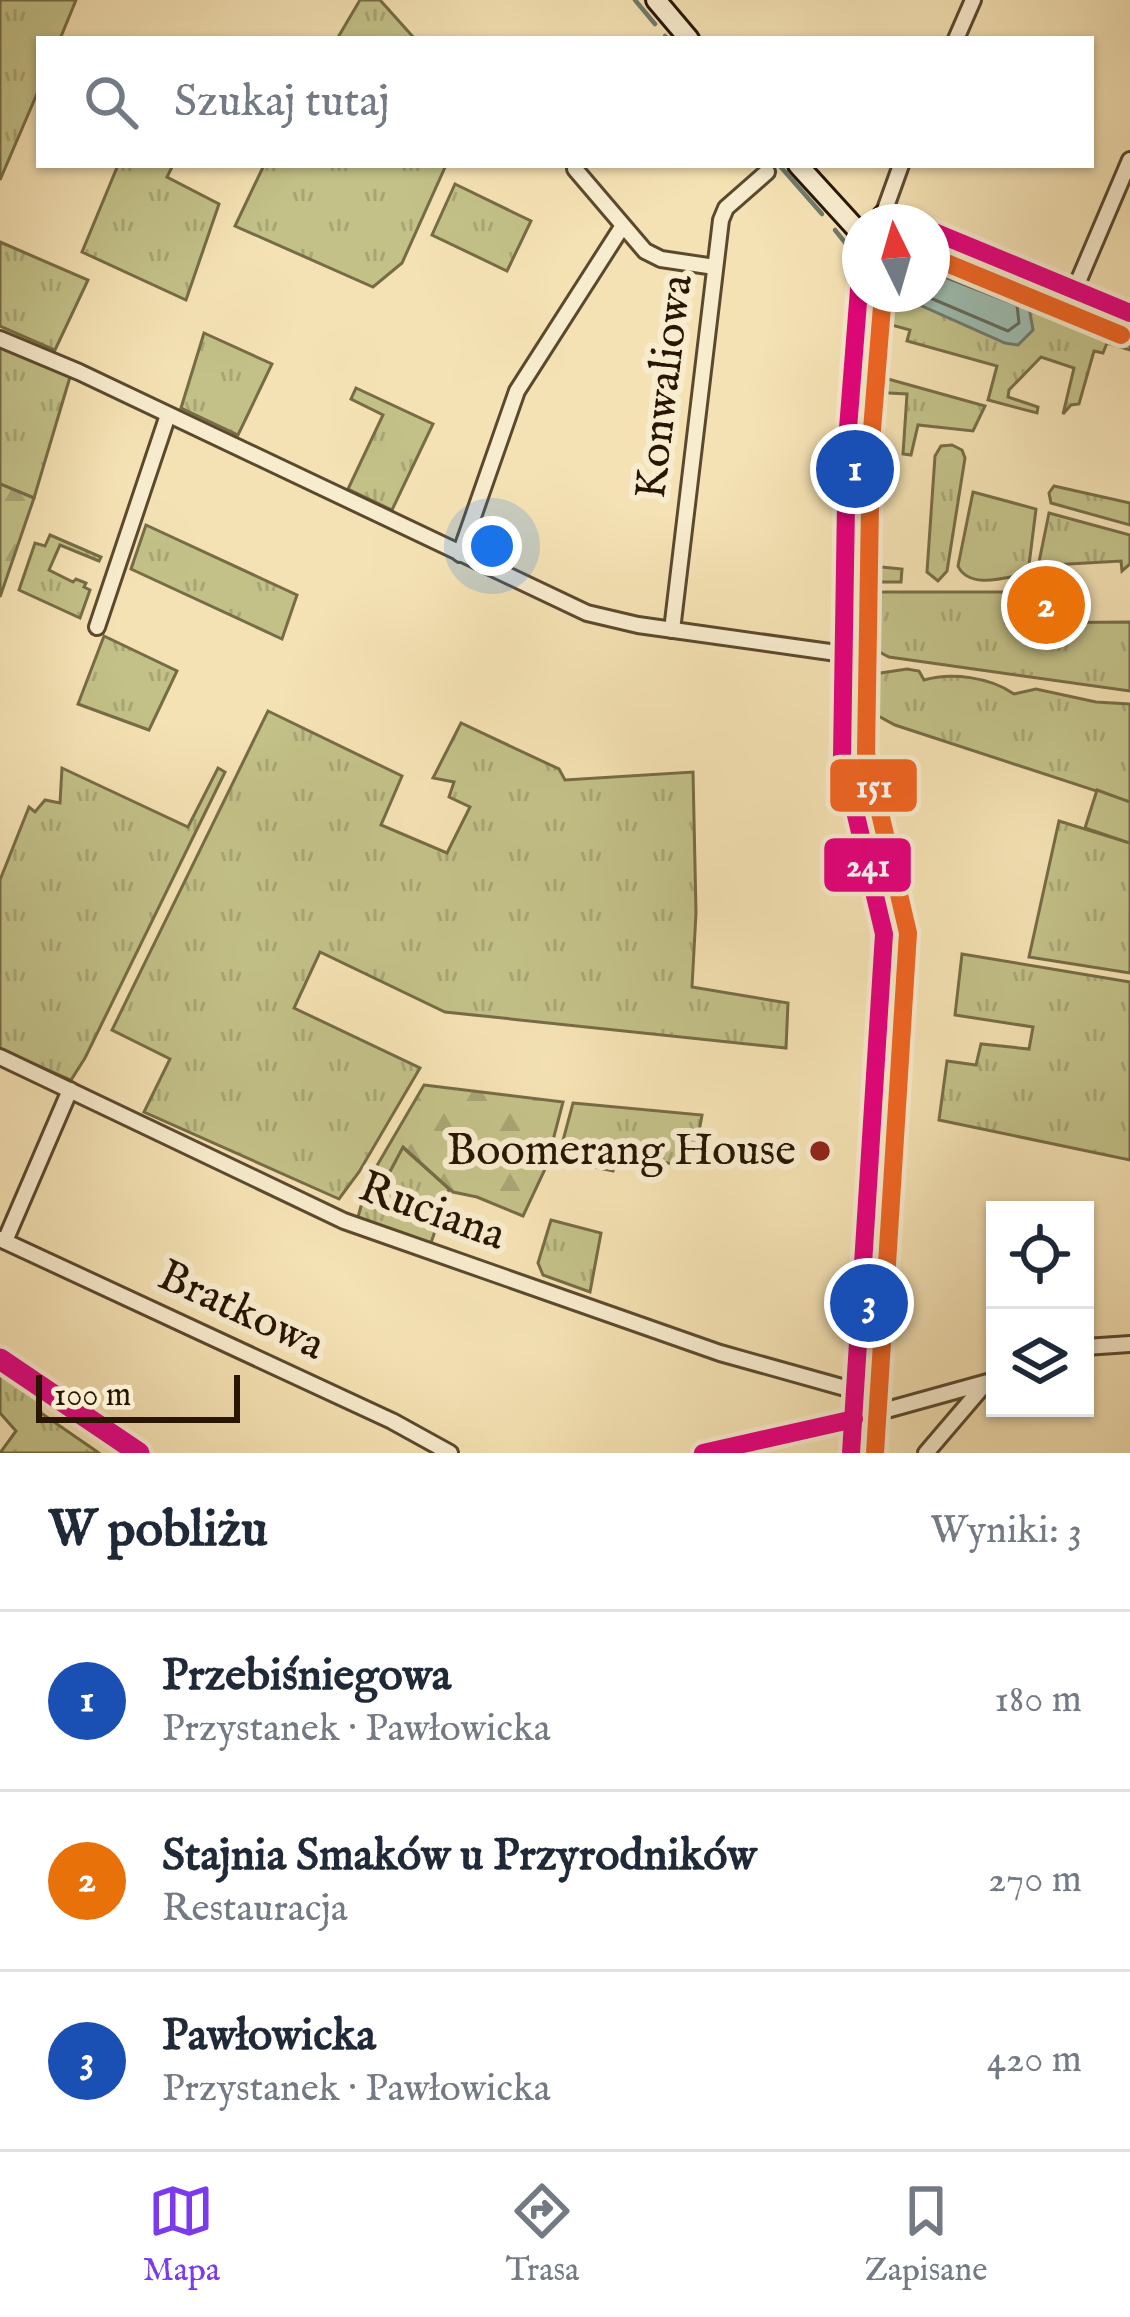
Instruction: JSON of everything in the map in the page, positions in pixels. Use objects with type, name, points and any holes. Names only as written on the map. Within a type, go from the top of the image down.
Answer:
[{"type":"street","points":[[656,0],[686,36]]},
{"type":"street","points":[[957,36],[973,0]]},
{"type":"street","points":[[1075,289],[1130,160]]},
{"type":"street","points":[[801,168],[842,213]]},
{"type":"street","points":[[886,204],[900,168]]},
{"type":"street","points":[[575,169],[645,251],[661,259],[715,267]]},
{"type":"street","name":"Konwaliowa","points":[[672,630],[726,208],[767,172]]},
{"type":"street","points":[[460,554],[517,391],[622,227]]},
{"type":"street","points":[[950,238],[1130,313]]},
{"type":"street","points":[[851,1453],[884,932],[842,756],[847,441],[857,312]]},
{"type":"street","points":[[0,339],[587,613],[844,654]]},
{"type":"street","points":[[97,627],[168,415]]},
{"type":"street","name":"Ruciana","points":[[0,1057],[356,1226],[720,1353],[856,1391]]},
{"type":"street","points":[[3,1240],[70,1090]]},
{"type":"street","name":"Bratkowa","points":[[3,1240],[435,1441],[450,1453]]},
{"type":"street","points":[[1094,1346],[1130,1344]]},
{"type":"street","points":[[703,1453],[986,1383]]},
{"type":"street","points":[[926,1453],[986,1386]]},
{"type":"green space","points":[[0,0],[76,0],[61,36],[36,36],[36,96],[0,180]]},
{"type":"green space","points":[[360,0],[380,0],[412,36],[339,36]]},
{"type":"green space","points":[[117,168],[172,168],[167,177],[219,204],[186,300],[82,252]]},
{"type":"green space","points":[[263,168],[445,168],[402,263],[373,287],[235,226]]},
{"type":"green space","points":[[455,184],[531,221],[507,271],[432,235]]},
{"type":"green space","points":[[0,242],[88,280],[55,350],[0,326]]},
{"type":"green space","points":[[950,244],[1130,319],[1130,350],[1107,343],[1103,353],[1094,351],[1079,404],[1063,414],[1074,368],[1041,357],[1009,390],[1008,397],[1038,407],[1037,413],[988,400],[997,366],[907,341],[910,330],[866,318],[867,312],[950,312]]},
{"type":"green space","points":[[204,333],[272,364],[238,435],[181,408]]},
{"type":"green space","points":[[0,346],[70,377],[34,498],[0,484]]},
{"type":"green space","points":[[888,379],[985,406],[973,431],[918,425],[911,455],[903,454],[907,394],[870,392],[866,451],[872,452],[864,573],[870,574],[871,566],[902,569],[901,582],[856,582],[856,390],[870,391],[875,381]]},
{"type":"green space","points":[[356,388],[433,424],[392,510],[348,489],[383,415],[351,399]]},
{"type":"green space","points":[[952,445],[965,458],[947,571],[938,581],[927,572],[935,456],[941,446]]},
{"type":"green space","points":[[0,484],[34,498],[0,597]]},
{"type":"green space","points":[[1054,486],[1130,503],[1130,525],[1051,503],[1049,493]]},
{"type":"green space","points":[[973,492],[1036,509],[1029,565],[1021,575],[977,580],[958,566]]},
{"type":"green space","points":[[1049,513],[1130,535],[1130,564],[1122,571],[1121,561],[1052,565],[1052,574],[1044,572],[1039,562]]},
{"type":"green space","points":[[146,525],[297,595],[282,639],[131,569]]},
{"type":"green space","points":[[50,535],[101,557],[99,561],[60,545],[49,570],[86,583],[84,587],[90,590],[80,618],[19,590],[35,543],[45,546]]},
{"type":"green space","points":[[862,592],[1006,592],[1006,623],[1130,622],[1130,691],[889,657],[864,644],[862,653],[855,651],[856,598],[862,598]]},
{"type":"green space","points":[[104,636],[177,671],[149,730],[78,704]]},
{"type":"green space","points":[[919,671],[924,680],[970,678],[1014,694],[1036,689],[1130,704],[1130,802],[895,725],[858,705],[860,676]]},
{"type":"green space","points":[[268,711],[402,776],[381,825],[447,853],[470,807],[449,797],[454,782],[433,778],[461,723],[559,769],[565,780],[693,772],[696,913],[692,987],[788,1003],[786,1048],[445,1012],[320,952],[294,1008],[420,1068],[339,1199],[144,1112],[170,1059],[112,1030]]},
{"type":"green space","points":[[62,768],[188,827],[218,768],[225,772],[71,1080],[0,1049],[0,880],[29,807],[35,812],[45,800],[60,803]]},
{"type":"green space","points":[[1097,790],[1130,802],[1130,843],[1085,828]]},
{"type":"green space","points":[[1059,821],[1130,843],[1130,973],[1029,957]]},
{"type":"green space","points":[[962,954],[1130,982],[1130,1160],[939,1120],[947,1061],[976,1065],[981,1044],[1029,1049],[1033,1027],[955,1015]]},
{"type":"green space","points":[[424,1085],[563,1102],[546,1167],[523,1216],[453,1192],[403,1147],[385,1181],[368,1181]]},
{"type":"green space","points":[[573,1103],[702,1115],[696,1148],[684,1148],[681,1165],[617,1155],[613,1171],[558,1159]]},
{"type":"green space","points":[[402,1147],[449,1189],[430,1246],[358,1217],[368,1181],[385,1181]]},
{"type":"green space","points":[[551,1220],[601,1233],[590,1292],[543,1275],[538,1263]]},
{"type":"green space","points":[[0,1372],[39,1399],[41,1413],[99,1453],[0,1453],[16,1431],[0,1413]]},
{"type":"water","points":[[950,266],[1027,296],[1033,330],[1018,345],[936,312],[950,312]]},
{"type":"waterway","points":[[635,0],[655,24]]},
{"type":"waterway","points":[[782,168],[822,214]]},
{"type":"waterway","points":[[835,230],[842,239]]},
{"type":"transit line","name":"241","points":[[950,238],[1130,313]]},
{"type":"transit line","name":"151","points":[[950,264],[1121,335]]},
{"type":"transit line","name":"241","points":[[851,1453],[884,934],[842,756],[847,441],[857,312]]},
{"type":"transit line","name":"151","points":[[875,1453],[908,933],[866,753],[871,442],[882,312]]},
{"type":"transit line","points":[[0,1359],[139,1453]]},
{"type":"transit line","name":"241","points":[[703,1453],[854,1419]]},
{"type":"place","name":"Przebiśniegowa","points":[[855,469]]},
{"type":"place","name":"Stajnia Smaków u Przyrodników","points":[[1046,605]]},
{"type":"place","name":"Boomerang House","points":[[820,1151]]},
{"type":"place","name":"Pawłowicka","points":[[869,1303]]}]
